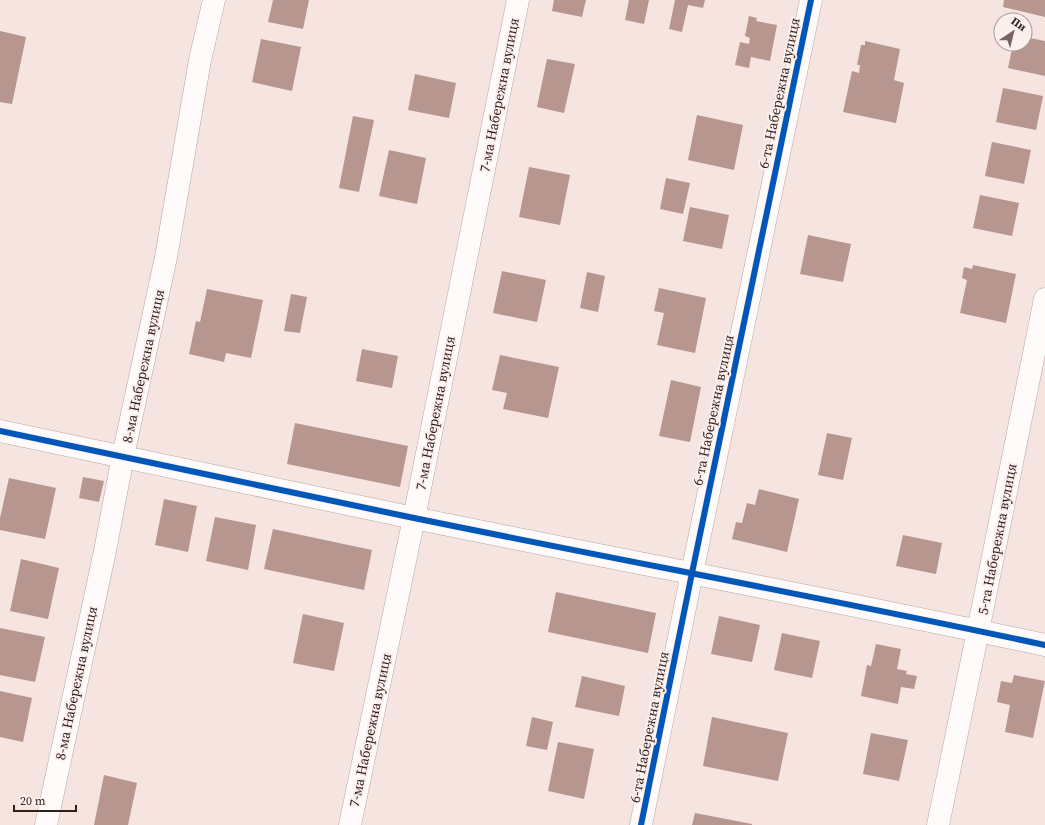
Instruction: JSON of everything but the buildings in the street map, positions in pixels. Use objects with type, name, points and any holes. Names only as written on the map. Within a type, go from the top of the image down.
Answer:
[{"type":"street","name":"8-ма Набережна вулиця","points":[[46,825],[166,257],[200,60],[214,0]]},
{"type":"street","name":"7-ма Набережна вулиця","points":[[350,825],[414,518],[518,0]]},
{"type":"street","name":"6-та Набережна вулиця","points":[[641,825],[811,0]]},
{"type":"street","name":"5-та Набережна вулиця","points":[[938,825],[1045,299]]},
{"type":"street","points":[[0,431],[414,518],[1045,645]]},
{"type":"cycle path","points":[[641,825],[811,0]]},
{"type":"cycle path","points":[[0,431],[414,518],[1045,645]]}]
